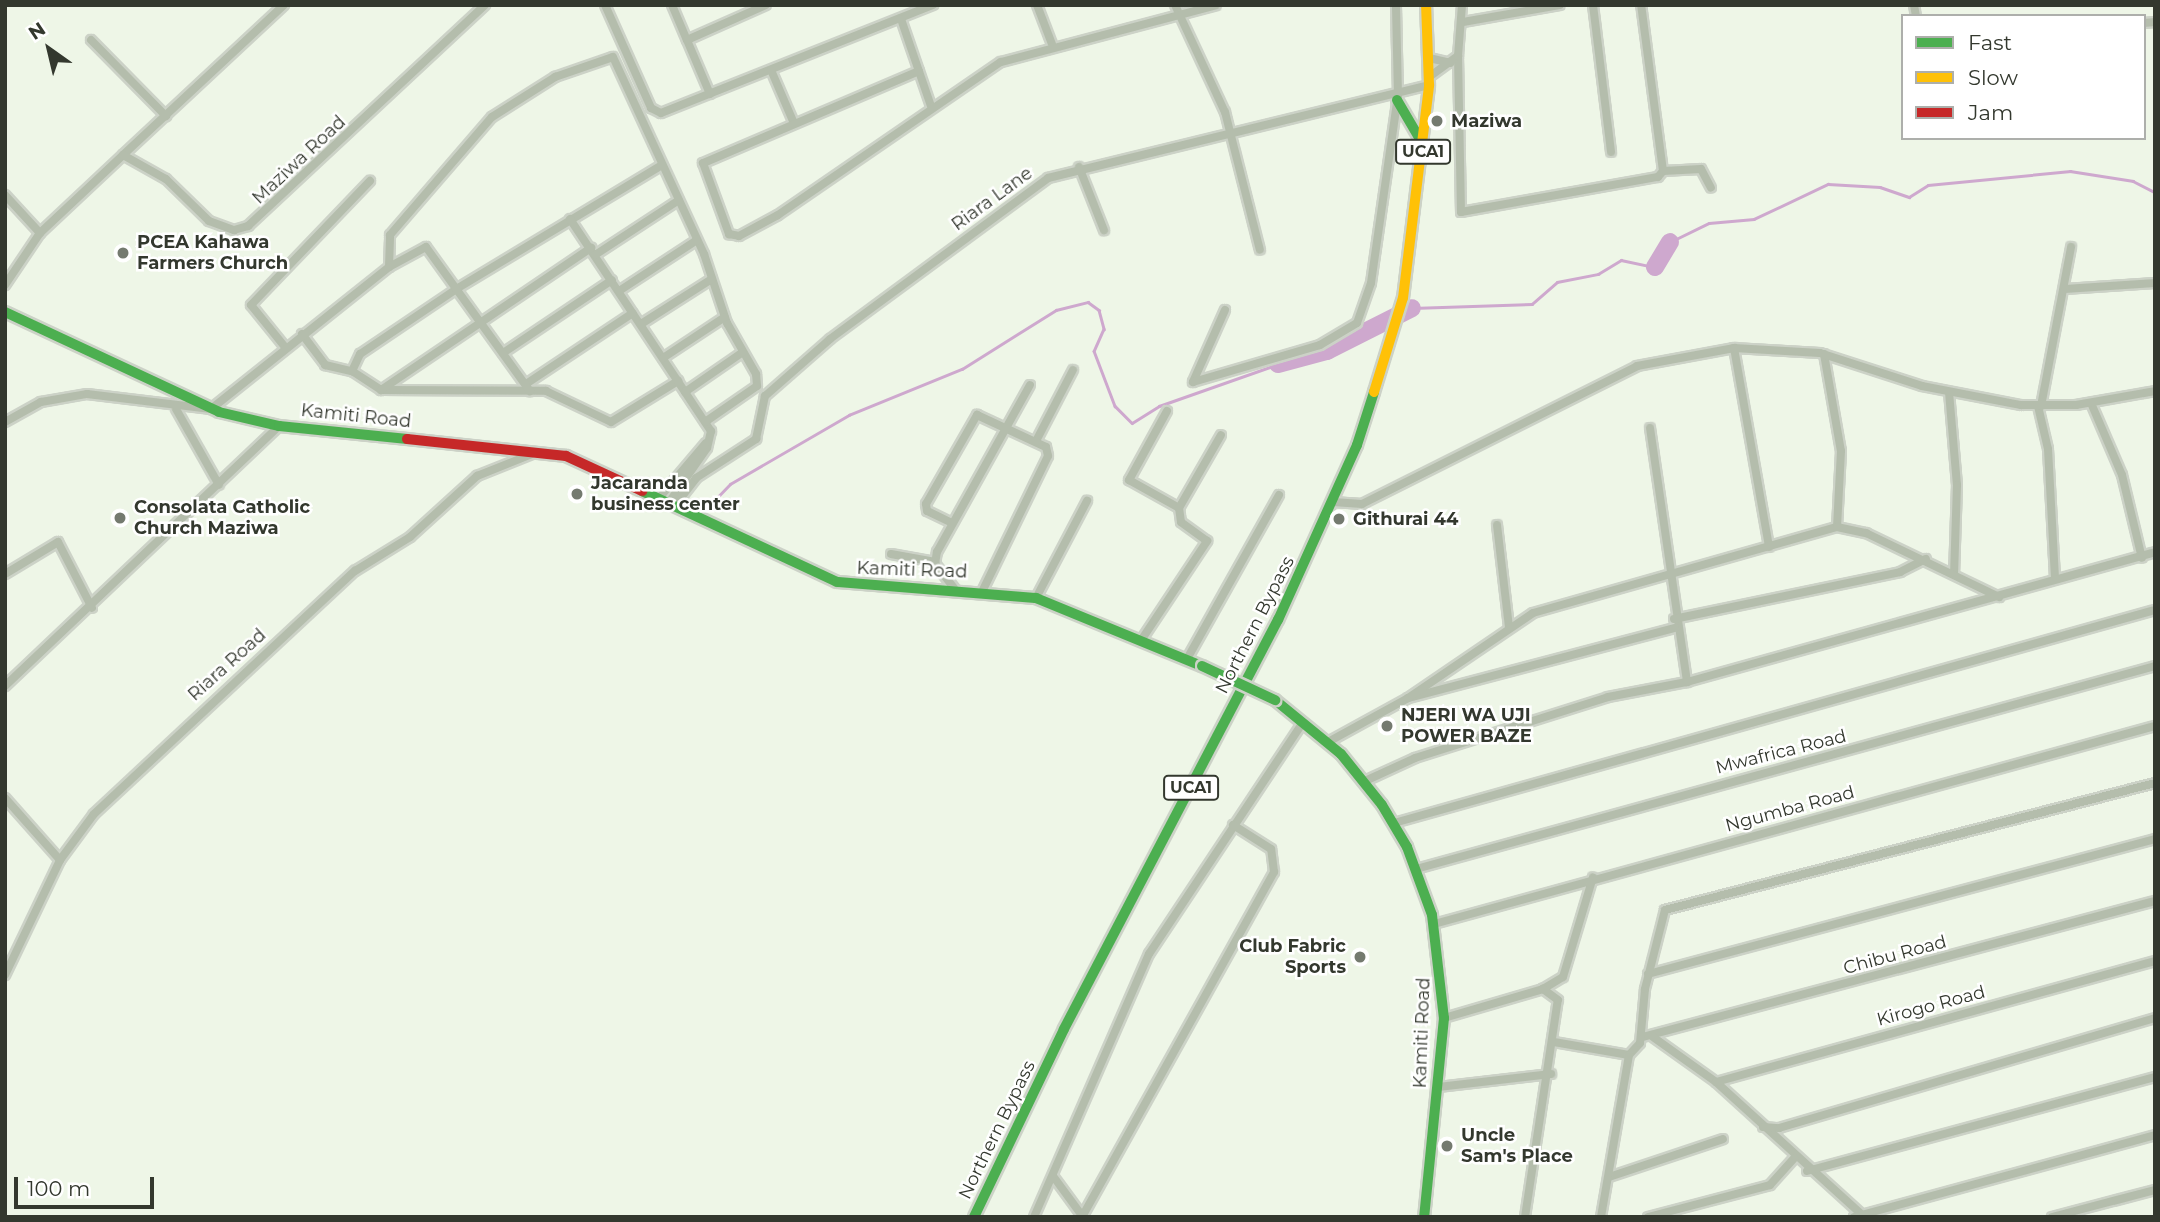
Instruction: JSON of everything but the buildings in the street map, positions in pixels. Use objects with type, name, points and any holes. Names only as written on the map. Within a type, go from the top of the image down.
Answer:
[{"type":"main road","name":"Northern Bypass","points":[[975,1217],[1333,502],[1403,298],[1424,146],[1429,81],[1426,5]]},
{"type":"main road","points":[[1398,98],[1424,146]]},
{"type":"main road","name":"Kamiti Road","points":[[5,312],[211,409],[279,426],[542,450],[590,464],[849,586],[954,588],[1036,598],[1142,639],[1275,700],[1328,742],[1365,781],[1394,823],[1416,869],[1434,924],[1444,1018],[1424,1217]]},
{"type":"street","points":[[5,285],[40,233],[285,5]]},
{"type":"street","name":"Maziwa Road","points":[[123,155],[166,179],[209,221],[223,229],[248,226],[485,5]]},
{"type":"street","points":[[605,5],[651,108],[661,113],[933,5]]},
{"type":"street","points":[[672,5],[710,94]]},
{"type":"street","points":[[687,40],[765,5]]},
{"type":"street","points":[[1037,5],[1052,44]]},
{"type":"street","points":[[1175,5],[1229,129],[1260,250]]},
{"type":"street","points":[[919,71],[793,121],[701,165],[732,237],[778,215],[989,68],[1052,44],[1216,5]]},
{"type":"street","points":[[1225,310],[1193,382],[1353,330],[1371,283],[1398,98],[1396,5]]},
{"type":"street","points":[[1462,5],[1463,22],[1458,56],[1461,212],[1658,177],[1662,171],[1641,5]]},
{"type":"street","points":[[1463,22],[1560,5]]},
{"type":"street","points":[[1593,5],[1611,152]]},
{"type":"street","points":[[901,19],[931,106]]},
{"type":"street","points":[[91,40],[166,116]]},
{"type":"street","name":"Riara Lane","points":[[669,501],[696,478],[756,439],[765,396],[841,329],[1048,178],[1079,167],[1229,129],[1398,98],[1429,81],[1458,56]]},
{"type":"street","points":[[1429,58],[1450,63]]},
{"type":"street","points":[[389,267],[390,235],[475,134],[560,75],[617,60],[697,240],[725,317],[757,386],[705,422]]},
{"type":"street","points":[[771,70],[793,121]]},
{"type":"street","points":[[352,372],[360,354],[458,288],[662,165]]},
{"type":"street","points":[[1079,167],[1104,230]]},
{"type":"street","points":[[1662,171],[1700,169],[1711,188]]},
{"type":"street","points":[[285,347],[250,306],[370,181]]},
{"type":"street","points":[[5,195],[40,233]]},
{"type":"street","points":[[381,390],[480,321],[679,200]]},
{"type":"street","points":[[570,219],[711,434],[669,501]]},
{"type":"street","points":[[619,291],[697,240]]},
{"type":"street","points":[[5,422],[41,402],[73,395],[176,409],[211,409],[285,347],[389,267],[426,247],[528,387]]},
{"type":"street","points":[[2055,579],[2048,449],[2040,406],[2066,289],[2071,247]]},
{"type":"street","points":[[641,324],[712,279]]},
{"type":"street","points":[[503,353],[612,280]]},
{"type":"street","points":[[2066,289],[2155,283]]},
{"type":"street","points":[[528,387],[633,313]]},
{"type":"street","points":[[663,358],[725,317]]},
{"type":"street","points":[[302,334],[325,365],[352,372],[381,390],[528,387],[555,393],[611,422],[678,381]]},
{"type":"street","points":[[1734,348],[1769,547]]},
{"type":"street","points":[[1333,502],[1362,504],[1613,375],[1734,348],[1824,354],[1949,392],[2040,406],[2091,403],[2155,391]]},
{"type":"street","points":[[685,392],[743,352]]},
{"type":"street","points":[[1824,354],[1841,451],[1837,527]]},
{"type":"street","points":[[1035,441],[1073,370]]},
{"type":"street","points":[[934,562],[950,522],[1030,384]]},
{"type":"street","points":[[1949,392],[1957,485],[1954,574]]},
{"type":"street","points":[[2091,403],[2122,475],[2142,558]]},
{"type":"street","points":[[176,409],[219,485]]},
{"type":"street","points":[[1167,411],[1129,480],[1179,508]]},
{"type":"street","points":[[950,522],[925,506],[958,444],[980,414],[1035,441],[1048,456],[984,590]]},
{"type":"street","points":[[5,686],[92,608],[279,426]]},
{"type":"street","points":[[1650,428],[1662,483],[1675,624],[1687,681]]},
{"type":"street","points":[[1142,639],[1207,541],[1181,522],[1179,508],[1221,435]]},
{"type":"street","name":"Riara Road","points":[[5,975],[60,860],[80,828],[176,733],[355,571],[410,537],[477,476],[542,450]]},
{"type":"street","points":[[1187,659],[1279,495]]},
{"type":"street","points":[[1036,598],[1087,501]]},
{"type":"street","points":[[1497,525],[1509,627]]},
{"type":"street","points":[[1328,742],[1408,698],[1509,627],[1585,594],[1670,574],[1837,527],[1926,559],[1999,597]]},
{"type":"street","points":[[5,574],[58,542],[92,608]]},
{"type":"street","points":[[1365,781],[1415,758],[1608,697],[1687,681],[1999,597],[2055,579],[2142,558],[2155,551]]},
{"type":"street","points":[[891,554],[934,562],[954,588]]},
{"type":"street","points":[[1408,698],[1675,624],[1900,572],[1926,559]]},
{"type":"street","points":[[1394,823],[2155,610]]},
{"type":"street","name":"Mwafrica Road","points":[[1416,869],[2155,666]]},
{"type":"street","points":[[1034,1217],[1149,954],[1303,722]]},
{"type":"street","name":"Ngumba Road","points":[[1434,924],[1593,877],[2155,726]]},
{"type":"street","points":[[1601,1217],[1629,1055],[1643,1037],[1648,974],[1665,910],[2155,783]]},
{"type":"street","points":[[5,798],[60,860]]},
{"type":"street","points":[[1052,1176],[1082,1217],[1275,872],[1271,849],[1233,825]]},
{"type":"street","points":[[1648,974],[2155,839]]},
{"type":"street","points":[[1444,1018],[1544,989],[1566,973],[1593,877]]},
{"type":"street","name":"Chibu Road","points":[[1643,1037],[1653,1037],[2155,901]]},
{"type":"street","name":"Kirogo Road","points":[[1716,1082],[2155,961]]},
{"type":"street","points":[[1525,1217],[1555,1042],[1558,1000],[1544,989]]},
{"type":"street","points":[[1763,1127],[1779,1128],[2155,1018]]},
{"type":"street","points":[[1653,1037],[1716,1082],[1807,1171],[1859,1216],[2155,1135]]},
{"type":"street","points":[[1555,1042],[1629,1055]]},
{"type":"street","points":[[1438,1087],[1551,1074]]},
{"type":"street","points":[[1807,1171],[2155,1077]]},
{"type":"street","points":[[1609,1177],[1723,1139]]},
{"type":"street","points":[[1648,1217],[1770,1185],[1794,1158]]},
{"type":"street","points":[[2052,1217],[2155,1190]]},
{"type":"waterway","points":[[1670,242],[1709,223],[1754,219],[1828,184],[1880,187],[1909,197],[1928,185],[2070,171],[2133,181],[2155,192]]},
{"type":"waterway","points":[[1655,267],[1670,242]]},
{"type":"waterway","points":[[1412,308],[1532,304],[1557,282],[1598,274],[1621,260],[1655,267]]},
{"type":"waterway","points":[[705,510],[730,484],[849,415],[962,369],[1056,310],[1088,302],[1099,310],[1104,329],[1094,351],[1115,406],[1132,423],[1159,406],[1278,364]]},
{"type":"waterway","points":[[1278,364],[1327,351],[1412,308]]},
{"type":"traffic: fast","points":[[1397,100],[1424,146]]},
{"type":"traffic: fast","points":[[5,312],[219,412],[279,426],[407,439]]},
{"type":"traffic: fast","points":[[974,1217],[1064,1029],[1278,620],[1357,445],[1374,392]]},
{"type":"traffic: fast","points":[[642,491],[837,582],[1036,598],[1202,666]]},
{"type":"traffic: fast","points":[[1202,666],[1275,700]]},
{"type":"traffic: fast","points":[[1275,700],[1341,754],[1382,805],[1407,847],[1432,915],[1444,1018],[1424,1217]]},
{"type":"traffic: slow","points":[[1374,392],[1403,298],[1429,85],[1426,5]]},
{"type":"traffic: jam","points":[[407,439],[566,456],[642,491]]},
{"type":"place","name":"Maziwa","points":[[1437,121]]},
{"type":"place","name":"PCEA Kahawa Farmers Church","points":[[123,253]]},
{"type":"place","name":"Jacaranda business center","points":[[577,494]]},
{"type":"place","name":"Consolata Catholic Church Maziwa","points":[[120,518]]},
{"type":"place","name":"Githurai 44","points":[[1339,519]]},
{"type":"place","name":"NJERI WA UJI POWER BAZE","points":[[1387,726]]},
{"type":"place","name":"Club Fabric Sports","points":[[1360,957]]},
{"type":"place","name":"Uncle Sam's Place","points":[[1447,1146]]}]
